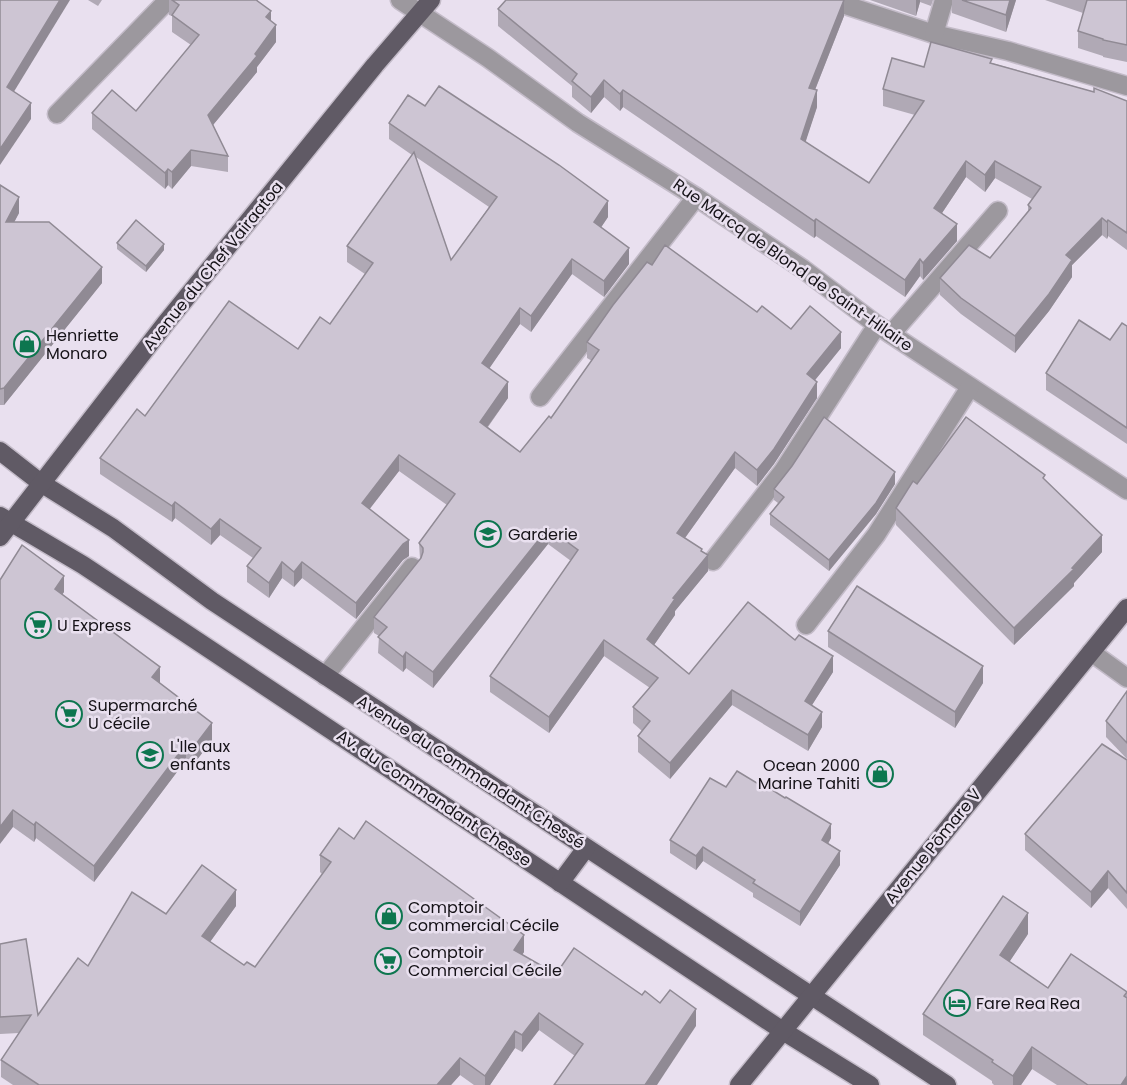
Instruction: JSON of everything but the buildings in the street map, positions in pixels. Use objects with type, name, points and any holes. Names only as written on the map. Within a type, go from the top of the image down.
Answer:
[{"type":"main road","name":"Avenue du Chef Vairaatoa","points":[[4,526],[41,483],[165,324],[375,65],[426,6]]},
{"type":"main road","name":"Avenue du Commandant Chessé","points":[[0,452],[41,483],[113,528],[212,601],[946,1085]]},
{"type":"main road","name":"Av. du Commandant Chesse","points":[[4,526],[83,565],[783,1031],[868,1084]]},
{"type":"main road","name":"Avenue Pōmare V","points":[[739,1085],[1127,608]]},
{"type":"main road","points":[[560,883],[586,848]]},
{"type":"street","points":[[57,114],[168,0]]},
{"type":"street","name":"Rue Marcq de Blond de Saint-Hilaire","points":[[400,0],[426,6],[488,58],[578,123],[696,197],[803,269],[884,330],[1127,490]]},
{"type":"street","points":[[934,34],[944,0]]},
{"type":"street","points":[[835,1],[934,34],[1008,51],[1127,86]]},
{"type":"street","points":[[540,398],[696,197]]},
{"type":"street","points":[[713,561],[783,471],[884,330],[998,211]]},
{"type":"street","points":[[806,625],[876,535],[970,387]]},
{"type":"street","points":[[325,676],[412,567]]},
{"type":"street","points":[[1091,652],[1127,678]]},
{"type":"place","name":"Henriette Monaro","points":[[27,344]]},
{"type":"place","name":"Garderie","points":[[488,534]]},
{"type":"place","name":"U Express","points":[[38,625]]},
{"type":"place","name":"Supermarché U cécile","points":[[69,714]]},
{"type":"place","name":"L'Ile aux enfants","points":[[150,755]]},
{"type":"place","name":"Ocean 2000 Marine Tahiti","points":[[880,774]]},
{"type":"place","name":"Comptoir commercial Cécile","points":[[389,916]]},
{"type":"place","name":"Comptoir Commercial Cécile","points":[[388,961]]},
{"type":"place","name":"Fare Rea Rea","points":[[957,1003]]}]
